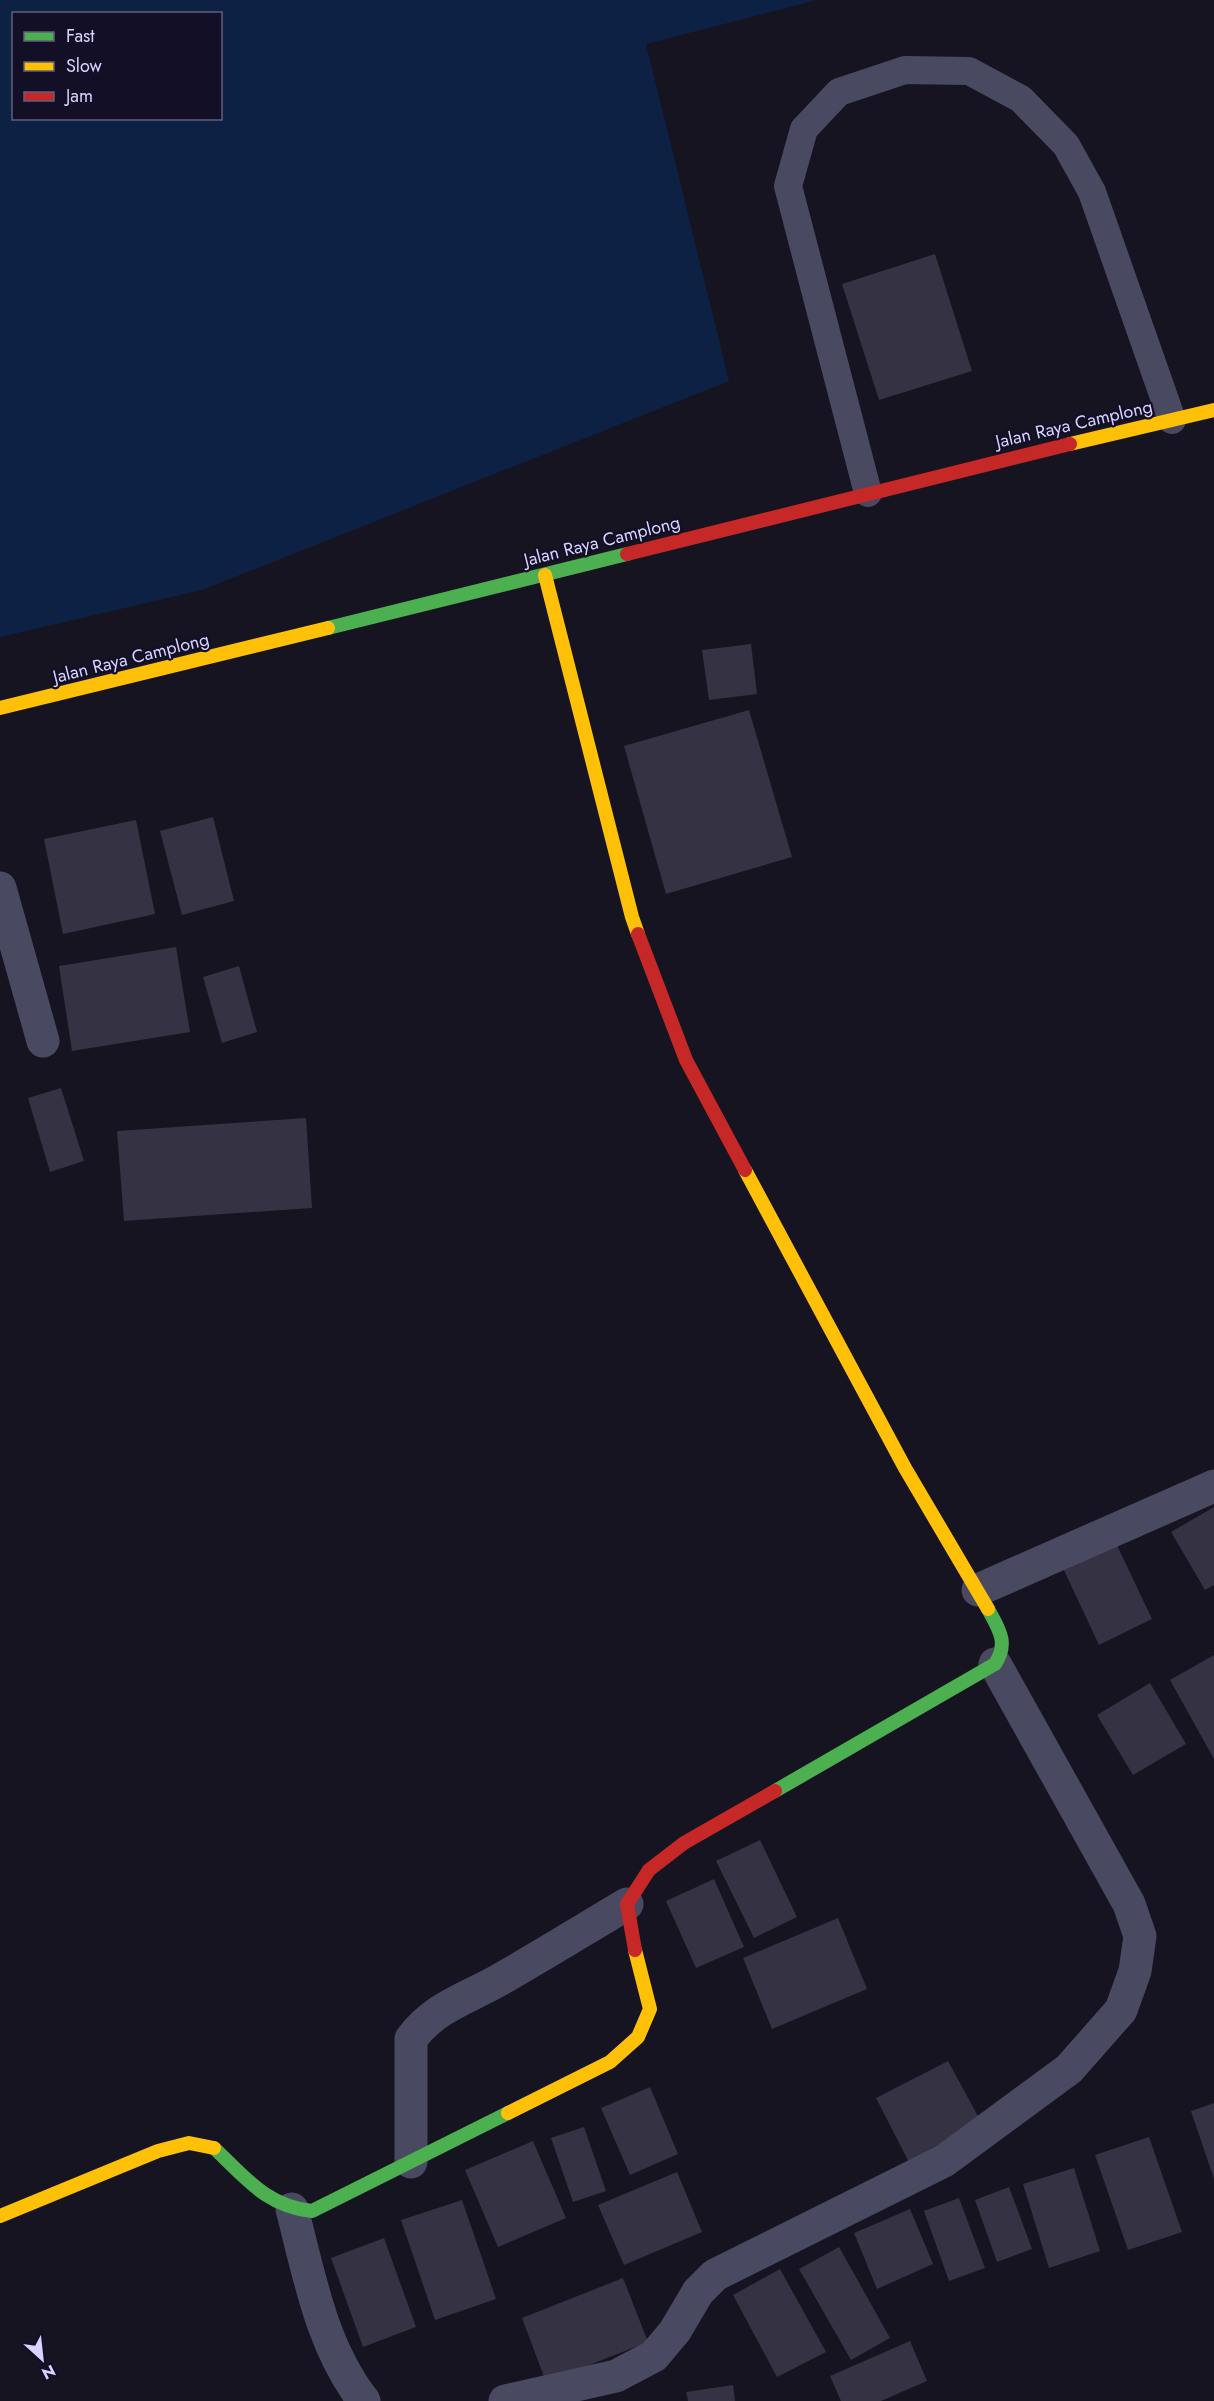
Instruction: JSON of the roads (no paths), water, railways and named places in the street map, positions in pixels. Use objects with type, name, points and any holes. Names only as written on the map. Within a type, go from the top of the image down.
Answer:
[{"type":"main road","name":"Jalan Raya Camplong","points":[[0,708],[545,575],[868,493],[1214,410]]},
{"type":"main road","points":[[0,2216],[158,2151],[189,2143],[213,2147],[264,2195],[292,2209],[312,2211],[610,2062],[638,2037],[650,2009],[633,1943],[627,1904],[649,1870],[684,1843],[994,1664],[1002,1654],[1005,1645],[1002,1633],[905,1468],[686,1060],[632,917],[545,575]]},
{"type":"street","points":[[0,888],[43,1041]]},
{"type":"street","points":[[978,1590],[1214,1486]]},
{"type":"street","points":[[505,2401],[616,2376],[654,2356],[675,2331],[698,2292],[715,2275],[944,2161],[1069,2070],[1121,2010],[1135,1971],[1140,1936],[1129,1904],[994,1664]]},
{"type":"street","points":[[411,2162],[410,2046],[411,2039],[422,2023],[627,1904]]},
{"type":"street","points":[[292,2209],[323,2323],[343,2370],[364,2401]]},
{"type":"lane","points":[[868,493],[788,186],[804,129],[839,92],[905,70],[969,71],[1021,99],[1066,145],[1092,192],[1172,420]]},
{"type":"water","points":[[0,0],[817,0],[646,44],[729,381],[202,590],[0,637]]}]
